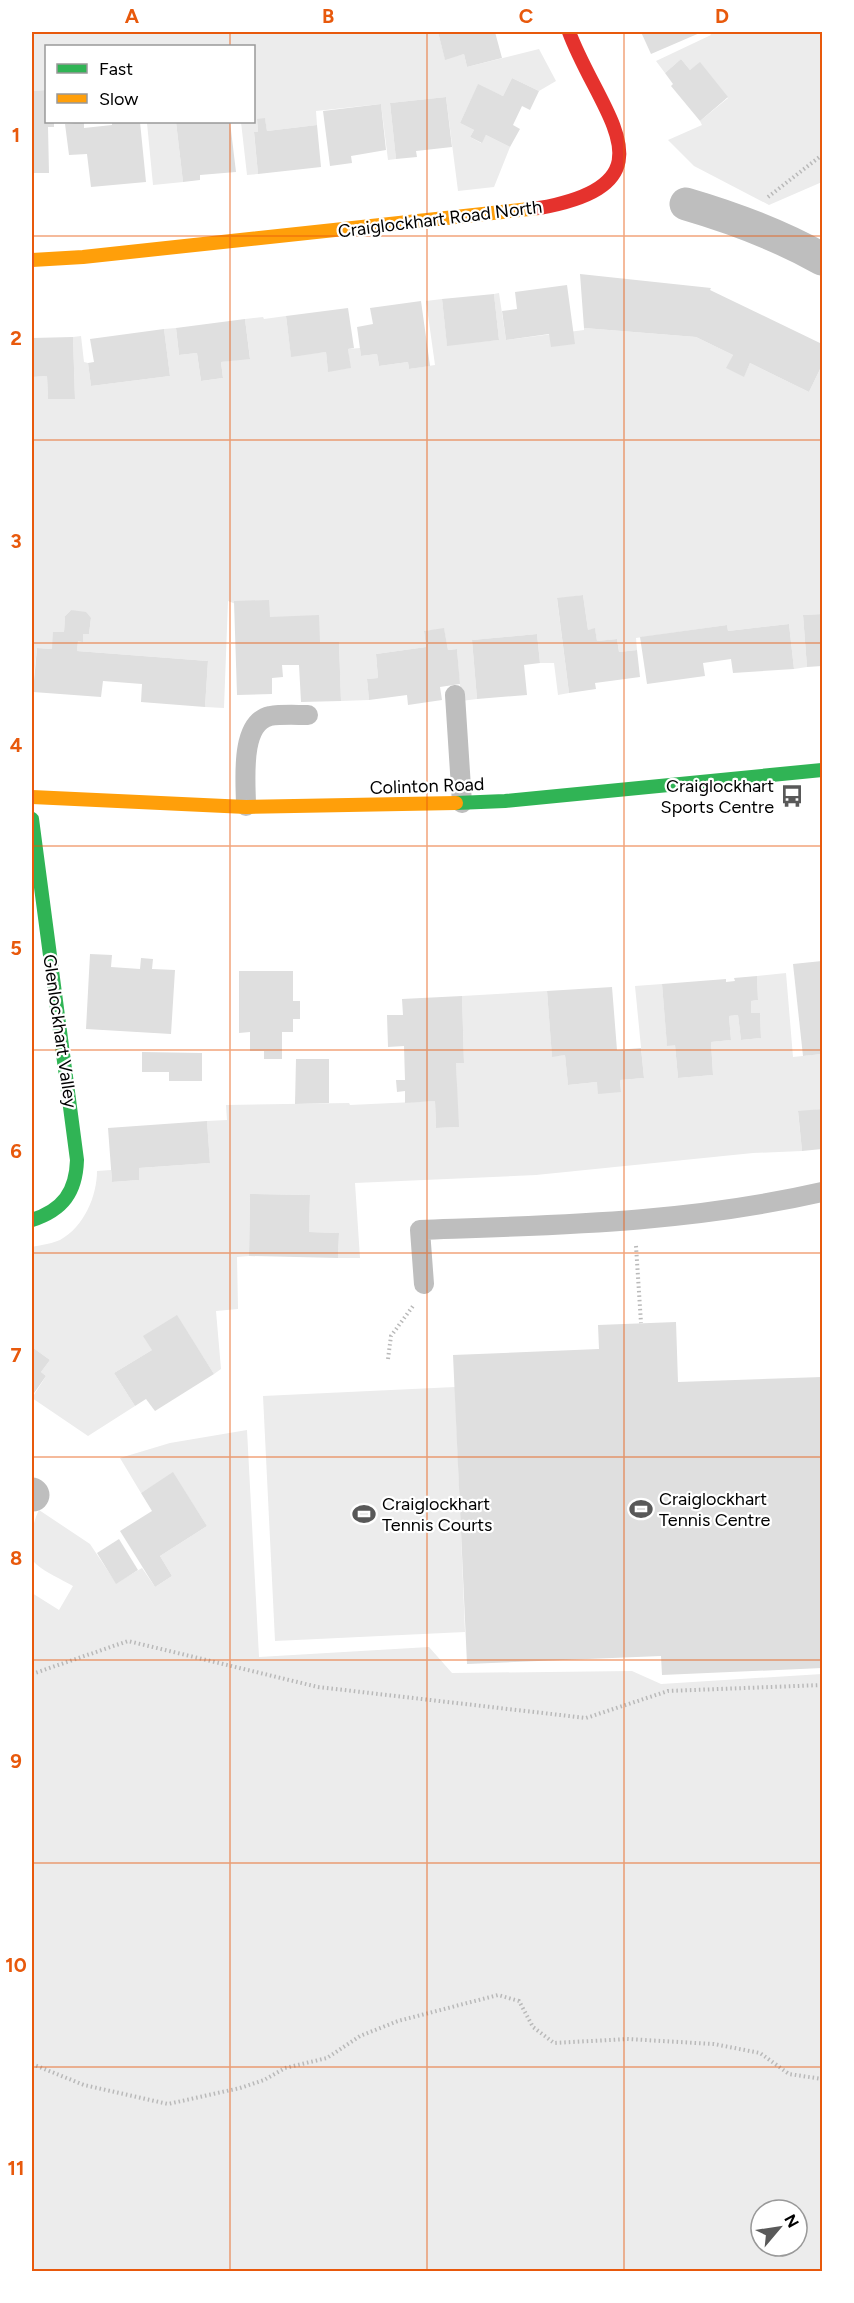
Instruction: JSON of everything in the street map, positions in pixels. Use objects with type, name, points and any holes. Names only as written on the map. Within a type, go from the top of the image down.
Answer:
[{"type":"street","name":"Craiglockhart Road North","points":[[32,260],[83,257],[529,210],[587,197],[602,188],[614,173],[621,152],[620,136],[580,61],[569,32]]},
{"type":"street","points":[[686,204],[738,220],[790,241],[822,259]]},
{"type":"street","name":"Colinton Road","points":[[32,797],[317,807],[462,803],[516,800],[822,770]]},
{"type":"street","name":"Glenlockhart Valley","points":[[32,819],[72,1118],[77,1174],[74,1186],[60,1207],[48,1215],[32,1220]]},
{"type":"lane","points":[[455,695],[462,803]]},
{"type":"lane","points":[[246,806],[246,752],[255,726],[270,716],[308,715]]},
{"type":"lane","points":[[424,1284],[420,1230],[634,1222],[707,1214],[822,1192]]},
{"type":"path","points":[[738,220],[822,155]]},
{"type":"path","points":[[634,1222],[641,1323]]},
{"type":"path","points":[[388,1359],[391,1336],[420,1297],[424,1284]]},
{"type":"path","points":[[32,1674],[128,1641],[318,1687],[586,1718],[668,1691],[822,1685]]},
{"type":"path","points":[[32,2064],[84,2085],[168,2104],[240,2088],[264,2080],[285,2068],[327,2058],[360,2036],[398,2021],[498,1995],[519,2001],[533,2027],[554,2043],[627,2039],[714,2044],[760,2053],[789,2074],[822,2079]]},
{"type":"shaded area","points":[[32,32],[438,32],[445,59],[464,54],[467,67],[539,49],[556,81],[539,91],[512,78],[503,96],[478,85],[460,123],[474,130],[470,137],[481,143],[486,135],[510,147],[494,187],[458,191],[446,97],[390,103],[396,159],[388,160],[381,104],[316,111],[317,125],[267,131],[265,119],[257,119],[258,132],[254,133],[258,174],[247,175],[241,123],[255,123],[255,45],[45,45],[45,90],[32,91]]},
{"type":"shaded area","points":[[709,32],[822,32],[822,182],[769,205],[694,166],[668,140],[702,125],[700,121],[728,98],[700,63],[690,70],[681,59],[665,73],[656,61],[711,35]]},
{"type":"shaded area","points":[[147,123],[176,123],[183,182],[153,185]]},
{"type":"shaded area","points":[[499,293],[506,340],[584,330],[584,328],[696,337],[733,355],[727,368],[744,376],[750,363],[809,392],[822,365],[822,614],[803,615],[807,667],[794,669],[789,624],[728,631],[727,625],[636,638],[637,650],[619,652],[617,639],[597,641],[595,629],[588,630],[583,595],[557,599],[569,693],[558,695],[554,663],[540,663],[537,634],[472,640],[477,699],[461,701],[457,649],[448,650],[444,629],[424,631],[426,647],[376,654],[378,678],[367,679],[369,700],[341,701],[339,642],[320,642],[270,617],[228,601],[224,708],[205,707],[208,661],[77,651],[78,641],[83,641],[83,634],[89,634],[91,618],[71,610],[65,616],[64,632],[52,649],[37,648],[32,692],[32,377],[47,376],[48,399],[75,398],[73,337],[81,336],[84,362],[88,363],[91,386],[170,376],[164,329],[176,328],[179,355],[197,353],[201,381],[223,378],[221,362],[250,358],[245,319],[263,317],[264,319],[286,316],[291,356],[326,352],[328,371],[350,368],[348,349],[360,348],[361,356],[377,354],[379,366],[408,362],[409,369],[435,365],[426,301],[442,299],[447,345],[499,340],[494,294]]},
{"type":"shaded area","points":[[786,973],[793,1057],[822,1054],[822,1109],[798,1112],[802,1151],[753,1153],[536,1175],[355,1183],[360,1258],[338,1258],[339,1233],[309,1232],[310,1195],[250,1194],[249,1256],[237,1257],[238,1309],[216,1311],[221,1369],[214,1374],[177,1316],[152,1350],[114,1373],[135,1406],[88,1436],[32,1398],[46,1376],[41,1372],[50,1360],[32,1347],[32,1247],[60,1240],[76,1227],[92,1200],[97,1171],[111,1170],[112,1182],[139,1180],[139,1168],[210,1163],[207,1121],[227,1120],[226,1105],[349,1103],[350,1105],[435,1101],[436,1128],[458,1127],[456,1063],[464,1063],[462,996],[547,991],[552,1056],[565,1055],[568,1085],[597,1082],[621,1092],[620,1080],[644,1078],[635,986],[662,984],[667,1045],[675,1045],[678,1078],[713,1075],[711,1042],[731,1040],[729,1016],[738,1015],[741,1040],[761,1038],[760,1013],[751,1013],[751,1001],[758,1000],[757,976]]},
{"type":"shaded area","name":"Craiglockhart Tennis Courts","points":[[455,1387],[465,1632],[275,1641],[263,1396]]},
{"type":"shaded area","points":[[247,1430],[259,1657],[429,1647],[452,1673],[632,1671],[661,1684],[822,1674],[822,2271],[32,2271],[32,1593],[59,1610],[73,1586],[36,1564],[31,1553],[34,1522],[39,1510],[90,1544],[116,1583],[142,1568],[155,1587],[172,1576],[160,1556],[207,1526],[173,1473],[141,1493],[120,1458],[170,1443]]},
{"type":"building","points":[[438,32],[495,32],[502,58],[467,67],[464,54],[445,60]]},
{"type":"building","points":[[641,32],[702,32],[651,54]]},
{"type":"building","points":[[681,59],[690,70],[700,62],[728,97],[700,121],[671,86],[673,84],[665,73]]},
{"type":"building","points":[[512,78],[539,91],[530,110],[522,106],[513,125],[520,129],[510,147],[486,135],[482,143],[470,137],[474,130],[460,123],[478,84],[503,96]]},
{"type":"building","points":[[45,90],[45,123],[54,123],[54,127],[48,127],[49,173],[32,173],[32,91]]},
{"type":"building","points":[[446,97],[452,147],[416,151],[417,157],[396,159],[390,103]]},
{"type":"building","points":[[381,104],[386,150],[351,156],[352,163],[330,166],[323,111]]},
{"type":"building","points":[[265,118],[267,131],[317,125],[321,167],[258,174],[254,132],[258,132],[257,119]]},
{"type":"building","points":[[84,123],[84,128],[112,125],[112,123],[140,123],[146,182],[91,187],[87,154],[69,155],[65,124]]},
{"type":"building","points":[[176,123],[230,123],[236,172],[200,175],[200,180],[183,182]]},
{"type":"building","points":[[580,274],[711,288],[710,290],[822,344],[822,365],[809,392],[750,363],[744,377],[726,368],[733,355],[696,337],[584,328]]},
{"type":"building","points":[[567,285],[575,344],[551,347],[549,334],[506,340],[502,311],[517,309],[515,292]]},
{"type":"building","points":[[494,294],[499,340],[447,346],[442,299]]},
{"type":"building","points":[[421,301],[430,366],[409,369],[408,362],[379,366],[377,354],[361,356],[357,327],[373,324],[370,308]]},
{"type":"building","points":[[348,308],[354,348],[348,349],[351,368],[328,372],[326,352],[291,357],[286,316]]},
{"type":"building","points":[[245,319],[250,359],[221,362],[223,378],[201,381],[197,353],[179,355],[176,328]]},
{"type":"building","points":[[164,329],[170,376],[91,386],[88,363],[94,362],[90,339]]},
{"type":"building","points":[[73,337],[75,399],[48,399],[47,376],[32,377],[32,338]]},
{"type":"building","points":[[583,595],[588,630],[595,628],[597,641],[617,639],[619,652],[637,650],[640,677],[595,683],[596,689],[569,693],[557,598]]},
{"type":"building","points":[[269,600],[270,617],[319,615],[320,642],[339,642],[341,701],[301,702],[299,665],[282,665],[283,677],[272,678],[272,694],[237,695],[234,601]]},
{"type":"building","points":[[71,610],[86,612],[91,618],[89,634],[83,634],[83,642],[78,641],[77,651],[208,661],[205,707],[141,702],[142,684],[103,681],[101,697],[33,692],[37,648],[52,649],[53,632],[64,632],[65,616]]},
{"type":"building","points":[[822,614],[822,666],[807,667],[803,615]]},
{"type":"building","points":[[789,624],[794,669],[733,673],[731,659],[703,663],[705,676],[647,684],[640,637],[727,625],[728,631]]},
{"type":"building","points":[[444,628],[448,650],[457,649],[460,684],[440,687],[442,700],[408,705],[407,695],[369,700],[367,679],[378,678],[376,654],[426,647],[424,631]]},
{"type":"building","points":[[537,634],[540,663],[524,665],[527,695],[477,699],[472,640]]},
{"type":"building","points":[[90,954],[112,955],[111,967],[140,969],[141,958],[153,959],[152,969],[175,970],[171,1034],[86,1029]]},
{"type":"building","points":[[822,961],[822,1054],[803,1056],[793,964]]},
{"type":"building","points":[[239,971],[293,971],[293,1001],[300,1001],[300,1019],[293,1019],[293,1032],[282,1032],[282,1059],[264,1059],[264,1051],[250,1051],[250,1032],[239,1033]]},
{"type":"building","points":[[757,976],[758,1000],[751,1001],[751,1013],[760,1013],[761,1038],[741,1040],[738,1015],[729,1016],[731,1040],[711,1042],[713,1075],[678,1078],[675,1045],[667,1046],[662,984],[726,979],[726,982],[735,981],[734,978]]},
{"type":"building","points":[[612,987],[617,1050],[641,1048],[644,1078],[620,1080],[621,1092],[598,1094],[597,1082],[568,1085],[565,1055],[552,1057],[547,991]]},
{"type":"building","points":[[462,996],[464,1063],[456,1063],[459,1127],[436,1128],[435,1101],[405,1103],[405,1091],[397,1092],[396,1080],[405,1080],[404,1046],[388,1047],[387,1015],[403,1015],[402,999]]},
{"type":"building","points":[[142,1052],[202,1053],[202,1081],[169,1081],[169,1072],[142,1072]]},
{"type":"building","points":[[296,1059],[329,1059],[329,1103],[295,1104]]},
{"type":"building","points":[[822,1109],[822,1149],[802,1151],[798,1111]]},
{"type":"building","points":[[207,1121],[210,1163],[139,1168],[139,1180],[112,1182],[108,1128]]},
{"type":"building","points":[[250,1194],[310,1195],[309,1232],[339,1233],[338,1258],[249,1256]]},
{"type":"building","points":[[177,1315],[214,1374],[155,1411],[146,1399],[135,1406],[114,1373],[152,1350],[143,1336]]},
{"type":"building","name":"Craiglockhart Tennis Centre","points":[[676,1322],[678,1382],[822,1377],[822,1668],[662,1675],[661,1656],[467,1664],[453,1355],[599,1349],[598,1325]]},
{"type":"building","points":[[32,1347],[50,1360],[41,1372],[46,1376],[32,1396]]},
{"type":"building","points":[[173,1472],[207,1526],[160,1556],[172,1576],[155,1587],[120,1531],[152,1511],[141,1493]]},
{"type":"building","points":[[119,1539],[138,1570],[116,1584],[97,1553]]},
{"type":"traffic: fast","points":[[456,803],[505,801],[822,770]]},
{"type":"traffic: fast","points":[[32,819],[77,1160],[74,1181],[66,1198],[52,1211],[32,1220]]},
{"type":"traffic: slow","points":[[32,260],[83,257],[539,208]]},
{"type":"traffic: slow","points":[[32,797],[246,807],[456,803]]},
{"type":"traffic: jam","points":[[539,208],[582,197],[607,182],[618,163],[618,142],[610,118],[569,32]]},
{"type":"place","name":"Craiglockhart Sports Centre","points":[[792,796]]},
{"type":"place","name":"Craiglockhart Tennis Centre","points":[[641,1509]]},
{"type":"place","name":"Craiglockhart Tennis Courts","points":[[364,1514]]}]
